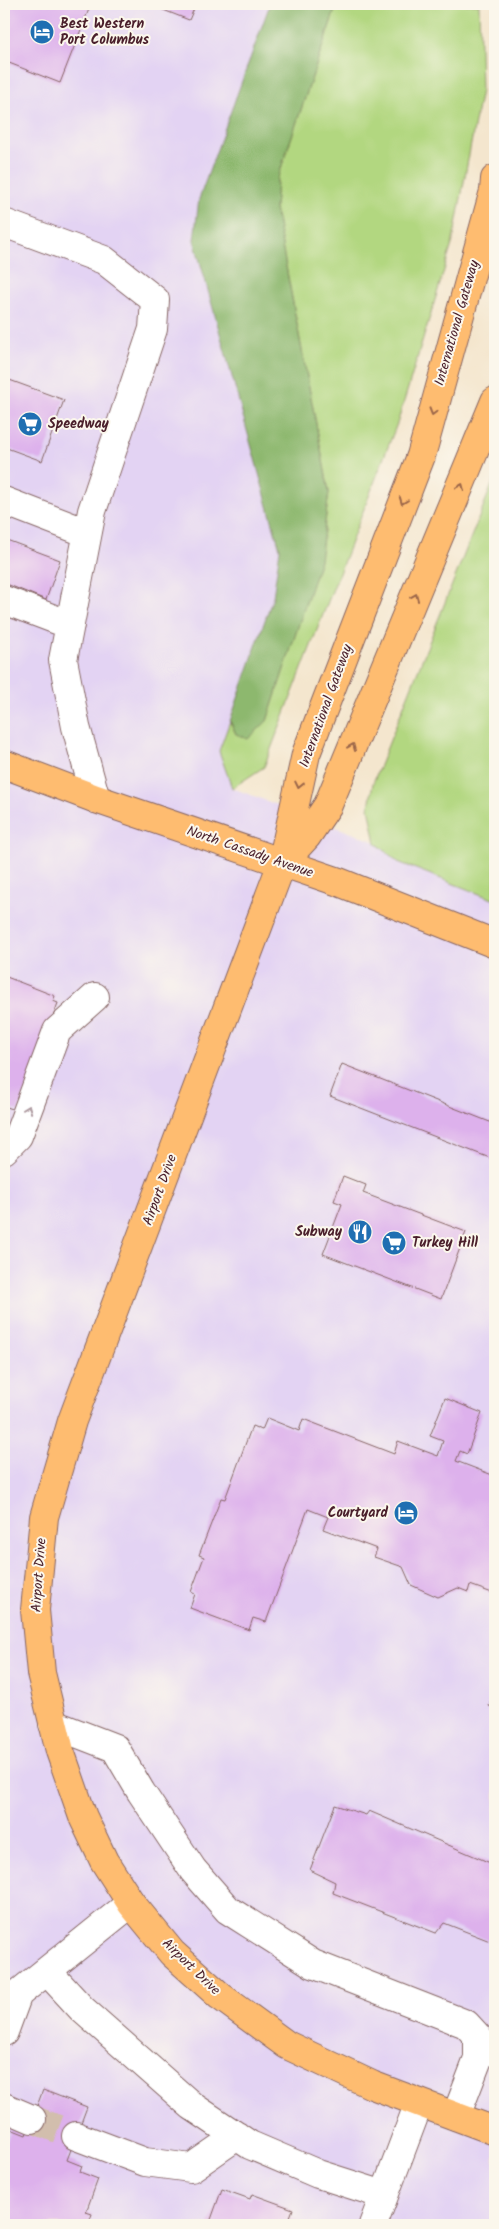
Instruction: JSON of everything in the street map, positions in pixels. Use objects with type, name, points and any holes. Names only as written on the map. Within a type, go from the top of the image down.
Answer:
[{"type":"main road","name":"International Gateway","points":[[282,863],[306,754],[420,456],[494,191],[495,179]]},
{"type":"main road","points":[[282,863],[307,836],[328,805],[490,428],[495,402]]},
{"type":"main road","name":"North Cassady Avenue","points":[[4,764],[96,799],[339,882],[495,944]]},
{"type":"main road","name":"Airport Drive","points":[[282,863],[72,1421],[44,1517],[35,1610],[41,1673],[60,1750],[82,1817],[104,1861],[131,1903],[179,1959],[220,1996],[287,2045],[372,2085],[495,2131]]},
{"type":"lane","points":[[4,223],[104,260],[155,300],[153,329],[92,511],[63,660],[76,727],[96,799]]},
{"type":"lane","points":[[4,501],[87,533]]},
{"type":"lane","points":[[4,600],[70,624]]},
{"type":"lane","points":[[4,1150],[18,1136],[57,1032],[95,996]]},
{"type":"lane","points":[[53,1724],[116,1748],[141,1792],[193,1870],[228,1910],[312,1964],[466,2024],[478,2037],[478,2059],[456,2116]]},
{"type":"lane","points":[[4,2032],[18,1994],[131,1903]]},
{"type":"lane","points":[[47,1971],[82,2009],[184,2099],[250,2145],[318,2174],[384,2195]]},
{"type":"lane","points":[[372,2225],[419,2103]]},
{"type":"lane","points":[[4,2107],[32,2119]]},
{"type":"lane","points":[[76,2136],[145,2162],[191,2168],[238,2136]]},
{"type":"shaded area","points":[[4,4],[270,4],[199,199],[194,240],[280,549],[273,597],[219,751],[232,788],[376,842],[398,862],[495,900],[495,2225],[4,2225]]},
{"type":"green space","points":[[270,4],[337,4],[277,180],[275,209],[329,492],[320,560],[267,721],[248,739],[236,734],[230,721],[273,597],[280,549],[194,240],[199,199]]},
{"type":"green space","points":[[337,4],[479,4],[481,90],[453,241],[398,421],[264,767],[232,788],[219,751],[230,721],[236,734],[267,721],[320,559],[329,492],[275,209],[277,180]]},
{"type":"green space","points":[[495,477],[495,900],[398,862],[376,843],[369,807],[373,783]]},
{"type":"building","name":"Best Western Port Columbus","points":[[4,4],[91,4],[60,83],[4,61]]},
{"type":"building","name":"Best Western Port Columbus","points":[[148,4],[196,4],[189,20]]},
{"type":"building","name":"Speedway","points":[[4,378],[64,400],[42,461],[4,447]]},
{"type":"building","points":[[4,539],[60,560],[46,600],[4,583]]},
{"type":"building","points":[[4,976],[55,996],[53,1001],[58,1003],[18,1111],[4,1106]]},
{"type":"building","points":[[342,1064],[495,1124],[495,1160],[330,1096]]},
{"type":"building","name":"Turkey Hill","points":[[343,1176],[366,1185],[363,1193],[466,1232],[441,1299],[323,1254],[342,1204],[334,1201]]},
{"type":"building","name":"Courtyard","points":[[445,1398],[482,1413],[467,1454],[460,1451],[456,1461],[495,1476],[495,1594],[470,1585],[468,1592],[458,1588],[438,1597],[411,1585],[403,1567],[374,1557],[377,1549],[323,1529],[328,1517],[308,1509],[266,1622],[253,1618],[249,1630],[190,1608],[195,1594],[191,1592],[204,1557],[199,1555],[221,1498],[225,1499],[252,1426],[262,1430],[267,1418],[299,1431],[303,1419],[394,1454],[398,1441],[438,1456],[443,1441],[430,1436]]},
{"type":"building","points":[[495,1690],[495,1709],[489,1706]]},
{"type":"building","points":[[335,1805],[366,1815],[369,1811],[495,1865],[495,1943],[444,1923],[436,1933],[333,1893],[335,1882],[310,1870]]},
{"type":"building","points":[[43,2090],[87,2107],[67,2160],[82,2166],[80,2172],[98,2179],[86,2212],[92,2214],[88,2225],[4,2225],[4,2143],[6,2144],[11,2129],[26,2135]]},
{"type":"building","points":[[222,2189],[250,2199],[252,2194],[293,2209],[290,2217],[303,2222],[302,2225],[209,2225]]},
{"type":"tunnel","points":[[32,2119],[76,2136]]},
{"type":"place","name":"Best Western Port Columbus","points":[[42,32]]},
{"type":"place","name":"Speedway","points":[[30,424]]},
{"type":"place","name":"Subway","points":[[360,1232]]},
{"type":"place","name":"Turkey Hill","points":[[394,1243]]},
{"type":"place","name":"Courtyard","points":[[406,1513]]}]
